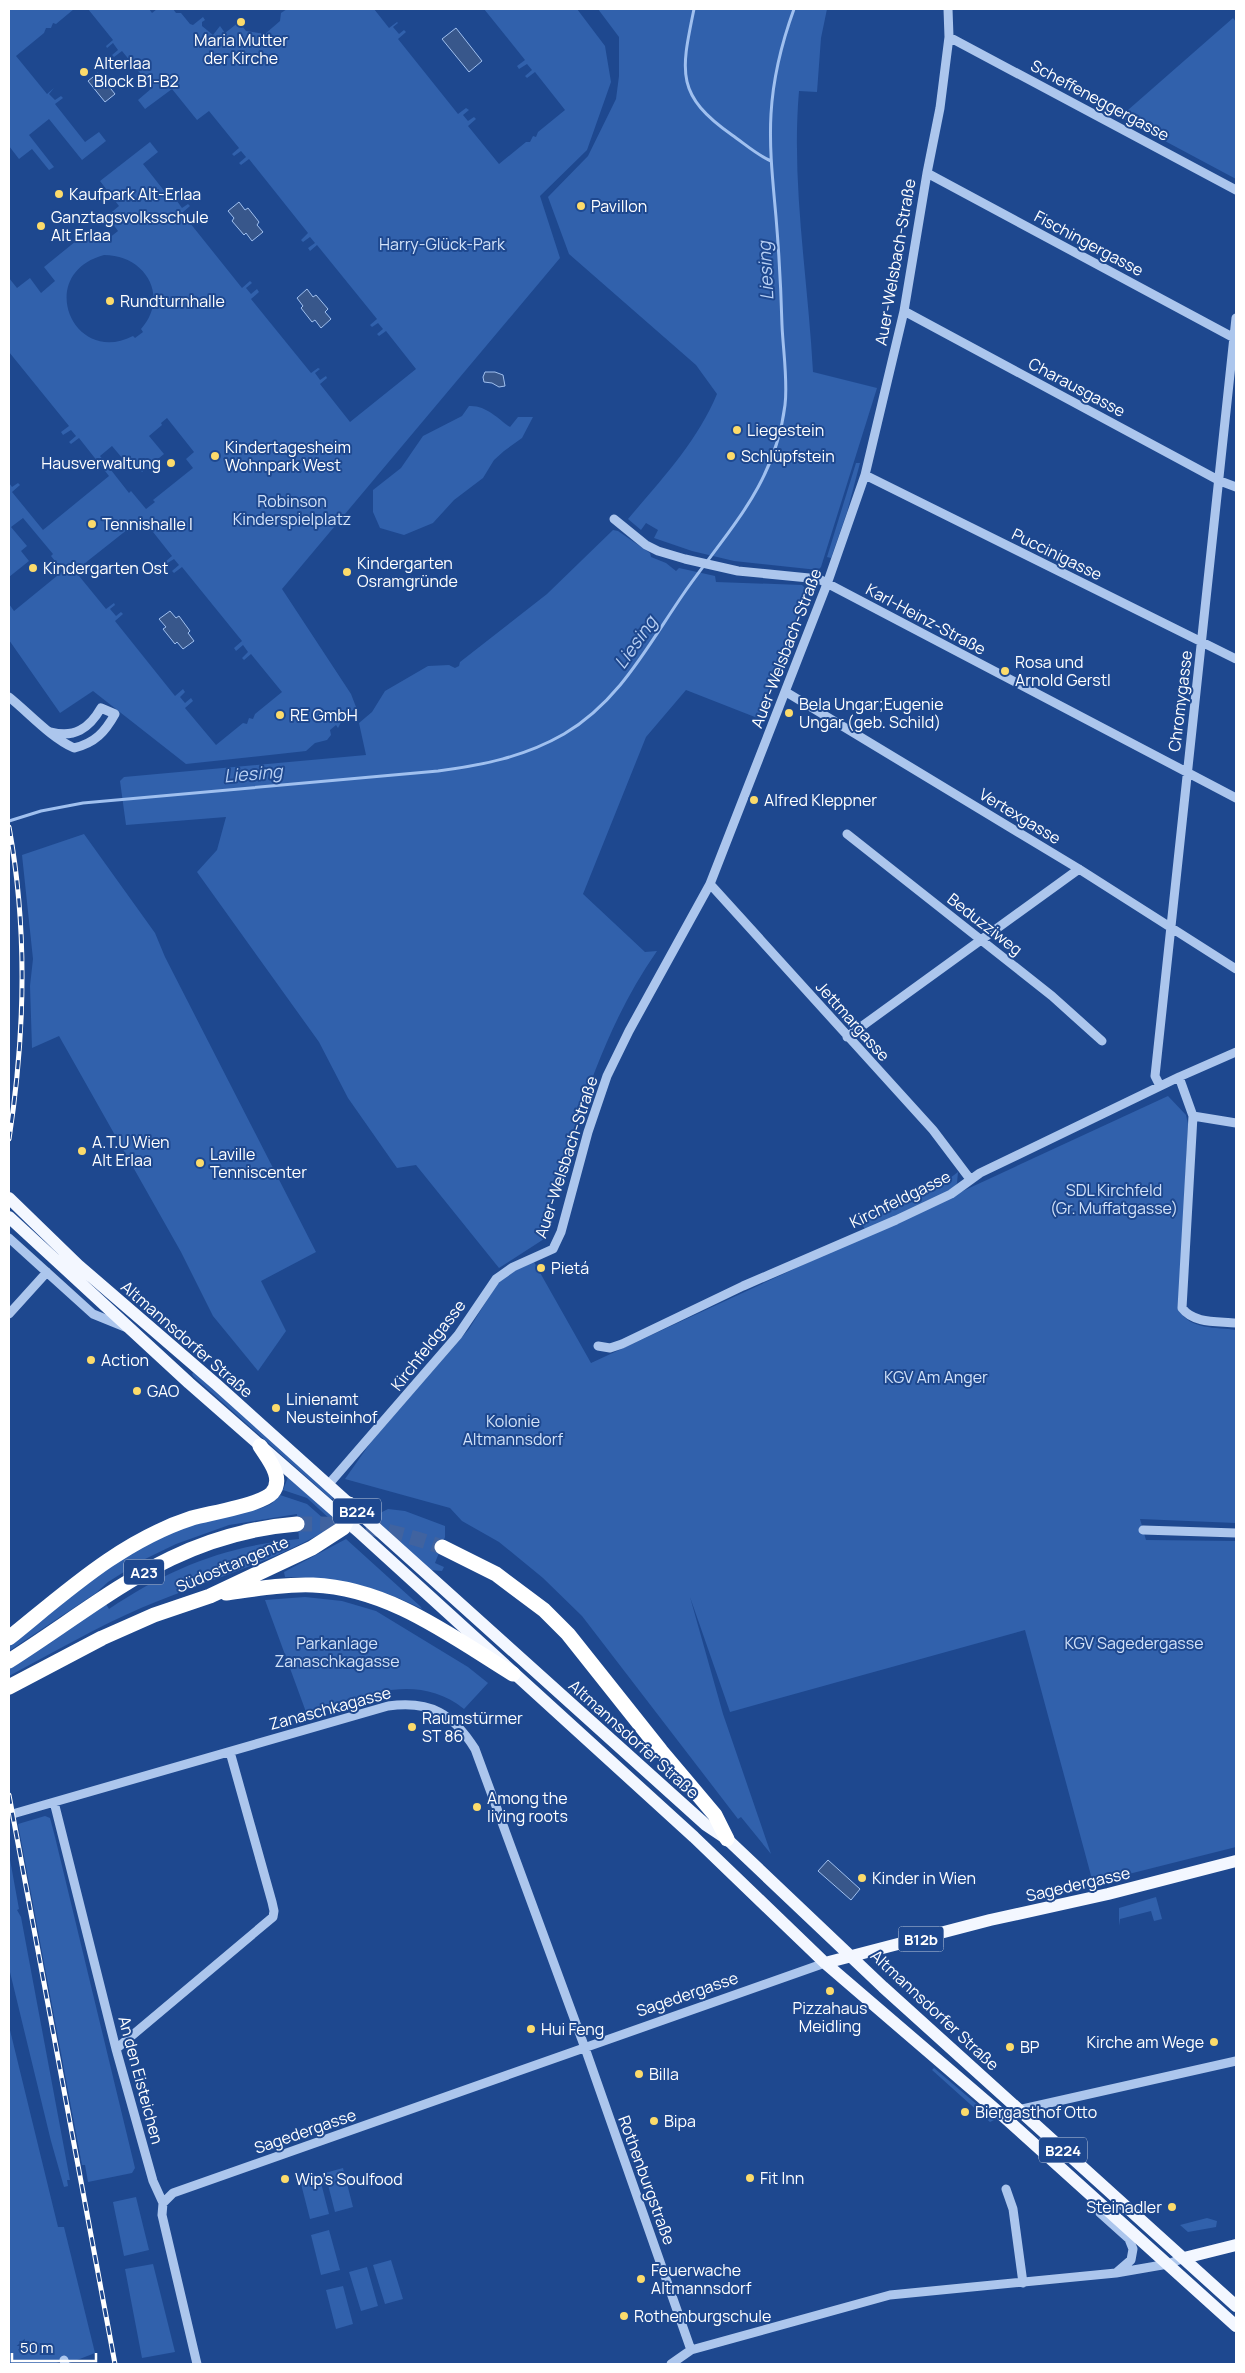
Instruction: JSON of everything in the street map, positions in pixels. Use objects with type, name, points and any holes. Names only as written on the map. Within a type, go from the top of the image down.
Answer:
[{"type":"highway","points":[[9,1638],[103,1563],[146,1538],[192,1519],[269,1496],[275,1488],[277,1478],[260,1446]]},
{"type":"highway","points":[[347,1522],[349,1504]]},
{"type":"highway","name":"Südosttangente","points":[[9,1687],[102,1638],[154,1615],[210,1596],[291,1558],[332,1536],[341,1530],[347,1522]]},
{"type":"highway","name":"Südosttangente","points":[[9,1661],[128,1581],[179,1554],[239,1533],[297,1524]]},
{"type":"highway","points":[[442,1547],[496,1574],[544,1610],[568,1634],[661,1751],[716,1815],[727,1839]]},
{"type":"highway","points":[[210,1596],[266,1587],[295,1585],[324,1586],[366,1594],[422,1618],[513,1674]]},
{"type":"main road","name":"Altmannsdorfer Straße","points":[[9,1198],[106,1290],[196,1366],[706,1825],[727,1839],[1018,2110],[1236,2306]]},
{"type":"main road","name":"Altmannsdorfer Straße","points":[[9,1217],[694,1837],[825,1964],[1002,2115],[1236,2326]]},
{"type":"main road","name":"Sagedergasse","points":[[825,1964],[990,1920],[1108,1894],[1236,1861]]},
{"type":"main road","points":[[1184,2258],[1236,2245]]},
{"type":"street","name":"Auer-Welsbach-Straße","points":[[537,1255],[552,1249],[558,1242],[588,1132],[607,1076],[629,1031],[710,884],[827,584],[865,475],[904,311],[940,108],[949,36],[948,9]]},
{"type":"street","name":"Scheffeneggergasse","points":[[949,36],[1236,190]]},
{"type":"street","name":"Fischingergasse","points":[[927,174],[1235,339]]},
{"type":"street","name":"Charausgasse","points":[[904,311],[1220,481],[1236,486]]},
{"type":"street","name":"Chromygasse","points":[[1160,1086],[1155,1076],[1203,642],[1236,318]]},
{"type":"street","name":"Puccinigasse","points":[[865,475],[1236,659]]},
{"type":"street","name":"Karl-Heinz-Straße","points":[[614,519],[646,545],[685,560],[725,568],[819,579],[1187,774],[1236,798]]},
{"type":"street","name":"Vertexgasse","points":[[786,692],[1079,869],[1236,969]]},
{"type":"street","points":[[9,696],[51,732],[74,748],[84,745],[104,731],[115,714],[101,708],[92,722],[82,730],[70,734],[51,732]]},
{"type":"street","name":"Beduzziweg","points":[[847,834],[1052,996],[1102,1041]]},
{"type":"street","points":[[847,1037],[1079,869]]},
{"type":"street","name":"Jettmargasse","points":[[710,884],[933,1130],[970,1179]]},
{"type":"street","name":"Kirchfeldgasse","points":[[598,1346],[610,1348],[622,1344],[743,1286],[918,1210],[951,1194],[970,1179],[1160,1086],[1236,1052]]},
{"type":"street","points":[[1179,1077],[1193,1116],[1182,1308],[1188,1315],[1198,1319],[1236,1323]]},
{"type":"street","points":[[1193,1116],[1236,1124]]},
{"type":"street","name":"Altmannsdorfer Straße","points":[[9,1238],[93,1314],[132,1330]]},
{"type":"street","name":"Kirchfeldgasse","points":[[328,1485],[458,1334],[496,1279],[513,1267],[537,1255]]},
{"type":"street","points":[[9,1314],[47,1272]]},
{"type":"street","points":[[1143,1530],[1236,1533]]},
{"type":"street","name":"Zanaschkagasse","points":[[16,1813],[388,1706],[404,1704],[421,1705],[436,1710],[450,1718],[463,1730],[475,1749],[585,2048]]},
{"type":"street","points":[[116,2048],[273,1917],[272,1902],[230,1752]]},
{"type":"street","name":"An den Eisteichen","points":[[54,1802],[116,2048],[153,2181],[163,2203],[162,2215],[197,2364]]},
{"type":"street","name":"Sagedergasse","points":[[163,2203],[173,2193],[825,1964]]},
{"type":"street","name":"Rothenburgstraße","points":[[585,2048],[691,2350]]},
{"type":"street","points":[[1018,2110],[1236,2061]]},
{"type":"street","points":[[1006,2189],[1013,2210],[1023,2283]]},
{"type":"street","name":"Altmannsdorfer Straße","points":[[1098,2201],[1100,2213],[1129,2239],[1132,2244],[1131,2260],[1116,2273]]},
{"type":"street","points":[[671,2364],[691,2350],[890,2295],[1116,2273],[1168,2264],[1184,2258]]},
{"type":"green space","points":[[9,9],[74,9],[56,24],[53,23],[51,28],[46,28],[44,33],[16,56],[47,94],[54,88],[49,94],[55,100],[61,96],[63,98],[55,104],[85,142],[99,132],[106,141],[82,160],[49,119],[29,135],[54,167],[49,170],[32,149],[19,159],[9,146]]},
{"type":"green space","name":"Harry-Glück-Park","points":[[88,9],[149,9],[152,13],[157,9],[173,9],[176,13],[181,13],[193,25],[203,17],[205,20],[202,22],[202,26],[213,35],[220,26],[225,33],[239,22],[246,31],[265,34],[280,21],[281,13],[287,9],[374,9],[389,28],[397,22],[393,27],[399,34],[404,30],[406,32],[398,39],[458,114],[466,108],[469,110],[463,115],[468,121],[474,117],[476,119],[468,126],[499,164],[526,142],[530,142],[533,136],[536,137],[538,132],[565,110],[535,72],[527,78],[525,76],[532,70],[527,64],[519,69],[517,66],[525,60],[484,9],[577,9],[605,46],[611,82],[587,150],[540,196],[560,258],[282,589],[351,694],[356,707],[342,720],[338,728],[336,725],[330,730],[331,735],[327,740],[315,743],[306,751],[186,764],[93,691],[60,713],[9,640],[9,604],[14,611],[63,571],[51,556],[53,554],[23,518],[11,527],[27,546],[21,551],[29,561],[9,577],[9,483],[12,487],[18,483],[20,485],[12,492],[43,530],[109,476],[79,438],[71,444],[69,442],[76,436],[71,430],[63,435],[61,432],[69,426],[9,352],[9,278],[17,288],[30,278],[41,293],[55,281],[44,267],[92,228],[104,242],[118,231],[107,216],[119,206],[100,181],[150,142],[158,152],[143,164],[173,202],[181,195],[182,197],[177,201],[182,208],[188,204],[190,206],[182,213],[242,288],[250,281],[252,283],[246,288],[251,294],[257,289],[259,292],[251,299],[311,373],[318,368],[320,369],[315,373],[320,380],[326,376],[327,378],[320,384],[350,422],[416,369],[386,331],[379,336],[377,334],[383,329],[378,323],[372,327],[370,325],[377,319],[317,245],[310,251],[308,248],[315,243],[310,237],[303,242],[301,240],[308,233],[249,159],[241,165],[239,163],[246,157],[241,151],[234,156],[232,154],[239,148],[209,111],[197,120],[172,89],[145,109],[138,100],[152,88],[122,51],[114,57],[112,55],[118,50],[113,43],[107,48],[106,46],[113,40]],"holes":[[[104,255],[119,257],[131,262],[149,280],[153,291],[153,304],[149,316],[141,329],[143,332],[135,338],[133,336],[112,342],[93,339],[79,329],[70,314],[67,297],[71,280],[83,265]],[[167,418],[194,452],[186,459],[193,468],[153,500],[155,502],[146,509],[131,491],[129,493],[100,456],[112,446],[128,465],[133,461],[142,472],[164,454],[149,436],[162,425],[161,423]],[[142,518],[172,556],[165,562],[166,564],[174,559],[179,565],[172,571],[174,573],[182,567],[242,641],[234,648],[236,651],[243,645],[248,652],[242,658],[244,660],[251,654],[282,692],[255,714],[253,719],[249,718],[247,724],[243,723],[216,745],[185,708],[193,701],[191,698],[185,703],[180,697],[185,692],[183,689],[175,696],[115,621],[123,614],[121,612],[116,616],[110,609],[115,605],[114,603],[106,609],[75,571]]]},
{"type":"green space","points":[[598,9],[827,9],[821,38],[817,92],[799,91],[797,126],[801,231],[813,372],[877,388],[821,567],[818,570],[734,561],[692,551],[654,538],[658,530],[646,523],[641,530],[628,519],[689,444],[709,412],[717,394],[696,365],[569,254],[548,197],[588,156],[616,99],[619,76],[619,37]]},
{"type":"green space","points":[[1233,18],[1236,22],[1236,179],[1120,117]]},
{"type":"green space","points":[[469,406],[486,410],[510,427],[518,417],[533,417],[522,438],[494,460],[483,478],[454,500],[433,523],[404,535],[380,528],[373,512],[373,490],[401,468],[423,436],[462,416]]},
{"type":"green space","points":[[856,463],[860,463],[847,512],[831,558],[827,557]]},
{"type":"green space","points":[[613,530],[618,531],[650,553],[651,557],[666,563],[676,571],[679,568],[715,576],[716,582],[802,585],[806,589],[807,595],[760,719],[686,690],[646,737],[583,894],[645,952],[657,951],[636,984],[602,1054],[576,1127],[544,1239],[499,1268],[416,1165],[397,1168],[348,1098],[319,1042],[197,872],[217,850],[226,817],[126,825],[120,781],[124,777],[366,755],[359,723],[372,712],[385,691],[428,666],[449,665],[455,668],[459,666],[460,662],[547,594]]},
{"type":"green space","name":"Laville Tenniscenter","points":[[84,834],[155,933],[165,957],[316,1252],[261,1281],[286,1331],[258,1371],[213,1316],[181,1252],[59,1036],[32,1048],[30,986],[33,959],[22,855]]},
{"type":"green space","points":[[1168,1096],[1186,1115],[1188,1124],[1179,1310],[1190,1321],[1197,1324],[1212,1328],[1236,1330],[1236,1523],[1140,1519],[1146,1540],[1236,1541],[1236,1847],[1093,1883],[1025,1630],[730,1712],[690,1597],[723,1714],[771,1854],[741,1817],[738,1819],[582,1616],[543,1578],[499,1542],[462,1521],[450,1508],[345,1479],[371,1442],[469,1329],[499,1281],[516,1270],[534,1262],[591,1363]]},
{"type":"green space","points":[[958,1172],[957,1183],[953,1189],[866,1231],[859,1219],[918,1191],[926,1191],[928,1187],[941,1180],[946,1181]]},
{"type":"green space","points":[[194,1372],[332,1496],[333,1499],[193,1376]]},
{"type":"green space","points":[[288,1477],[336,1519],[331,1520],[307,1498],[283,1490]]},
{"type":"green space","points":[[280,1495],[307,1504],[333,1527],[262,1562],[141,1608],[9,1676],[9,1669],[106,1604],[109,1609],[176,1571],[222,1553],[272,1542],[299,1539],[297,1514],[229,1525],[176,1544],[143,1560],[108,1582],[96,1593],[9,1651],[9,1645],[74,1593],[141,1547],[184,1527],[262,1508],[271,1504]]},
{"type":"green space","points":[[388,1509],[405,1511],[445,1526],[445,1537],[435,1563],[444,1567],[442,1571],[431,1570],[375,1519]]},
{"type":"green space","points":[[346,1539],[422,1609],[389,1594],[356,1584],[304,1577],[285,1577],[284,1572]]},
{"type":"green space","name":"Parkanlage Zanaschkagasse","points":[[305,1597],[342,1601],[376,1611],[468,1667],[488,1683],[464,1709],[445,1697],[426,1691],[406,1689],[366,1695],[306,1712],[265,1600]]},
{"type":"green space","points":[[45,1816],[50,1818],[55,1837],[135,2168],[132,2173],[88,2182],[85,2165],[82,2165],[18,1824]]},
{"type":"green space","points":[[9,1854],[19,1909],[17,1910],[21,1917],[70,2180],[67,2180],[68,2186],[64,2187],[9,1968]]},
{"type":"green space","points":[[1156,1897],[1162,1919],[1154,1921],[1151,1911],[1120,1919],[1119,1926],[1119,1908]]},
{"type":"green space","points":[[9,2026],[58,2227],[64,2227],[95,2353],[67,2364],[64,2360],[54,2364],[9,2364]]},
{"type":"green space","points":[[934,2068],[986,2112],[988,2110],[996,2119],[990,2122],[932,2070]]},
{"type":"green space","points":[[343,2168],[353,2207],[335,2212],[325,2173]]},
{"type":"green space","points":[[319,2175],[329,2214],[310,2219],[300,2180]]},
{"type":"green space","points":[[136,2197],[149,2250],[124,2256],[113,2202]]},
{"type":"green space","points":[[1207,2218],[1217,2221],[1216,2227],[1188,2232],[1180,2225]]},
{"type":"green space","points":[[329,2230],[340,2270],[321,2275],[311,2235]]},
{"type":"green space","points":[[391,2260],[403,2299],[385,2304],[373,2265]]},
{"type":"green space","points":[[153,2264],[175,2352],[142,2358],[125,2269]]},
{"type":"green space","points":[[367,2267],[378,2306],[361,2311],[349,2272]]},
{"type":"green space","points":[[343,2286],[353,2324],[336,2329],[326,2290]]},
{"type":"shaded area","points":[[456,28],[482,61],[469,72],[442,39]]},
{"type":"shaded area","points":[[98,73],[115,94],[105,102],[88,81]]},
{"type":"shaded area","points":[[239,202],[245,210],[248,208],[259,222],[257,225],[263,232],[252,241],[232,221],[234,218],[228,211]]},
{"type":"shaded area","points":[[307,289],[313,297],[316,295],[328,309],[325,312],[331,319],[321,328],[315,320],[312,322],[301,308],[303,306],[297,298]]},
{"type":"shaded area","points":[[485,372],[495,372],[503,375],[505,386],[499,387],[492,383],[484,382]]},
{"type":"shaded area","points":[[170,611],[176,618],[179,616],[190,631],[188,633],[194,641],[183,649],[177,642],[175,644],[163,629],[166,627],[159,619]]},
{"type":"shaded area","points":[[828,1860],[860,1889],[851,1900],[818,1871]]},
{"type":"waterway","points":[[694,9],[686,50],[685,66],[687,81],[692,94],[700,107],[713,121],[756,153],[771,161]]},
{"type":"waterway","name":"Liesing","points":[[9,821],[41,811],[83,803],[438,771],[471,766],[503,759],[549,742],[584,721],[617,689],[733,527],[760,483],[780,433],[786,386],[771,127],[776,74],[794,9]]},
{"type":"tunnel","points":[[297,1524],[371,1528],[442,1547]]},
{"type":"tunnel","points":[[9,1815],[16,1813]]},
{"type":"railway","points":[[9,827],[15,866],[22,944],[21,1022],[9,1139]]},
{"type":"railway","points":[[9,1795],[115,2364]]},
{"type":"place","name":"Maria Mutter der Kirche","points":[[241,22]]},
{"type":"place","name":"Alterlaa Block B1-B2","points":[[84,72]]},
{"type":"place","name":"Kaufpark Alt-Erlaa","points":[[59,194]]},
{"type":"place","name":"Pavillon","points":[[581,206]]},
{"type":"place","name":"Ganztagsvolksschule Alt Erlaa","points":[[41,226]]},
{"type":"place","name":"Rundturnhalle","points":[[110,301]]},
{"type":"place","name":"Liegestein","points":[[737,430]]},
{"type":"place","name":"Kindertagesheim Wohnpark West","points":[[215,456]]},
{"type":"place","name":"Schlüpfstein","points":[[731,456]]},
{"type":"place","name":"Hausverwaltung","points":[[171,463]]},
{"type":"place","name":"Tennishalle I","points":[[92,524]]},
{"type":"place","name":"Kindergarten Ost","points":[[33,568]]},
{"type":"place","name":"Kindergarten Osramgründe","points":[[347,572]]},
{"type":"place","name":"Rosa und Arnold Gerstl","points":[[1005,671]]},
{"type":"place","name":"Bela Ungar;Eugenie Ungar (geb. Schild)","points":[[789,713]]},
{"type":"place","name":"RE GmbH","points":[[280,715]]},
{"type":"place","name":"Alfred Kleppner","points":[[754,800]]},
{"type":"place","name":"A.T.U Wien Alt Erlaa","points":[[82,1151]]},
{"type":"place","name":"Laville Tenniscenter","points":[[200,1163]]},
{"type":"place","name":"Pietá","points":[[541,1268]]},
{"type":"place","name":"Action","points":[[91,1360]]},
{"type":"place","name":"GAO","points":[[137,1391]]},
{"type":"place","name":"Linienamt Neusteinhof","points":[[276,1408]]},
{"type":"place","name":"Raumstürmer ST 86","points":[[412,1727]]},
{"type":"place","name":"Among the living roots","points":[[477,1807]]},
{"type":"place","name":"Kinder in Wien","points":[[862,1878]]},
{"type":"place","name":"Pizzahaus Meidling","points":[[830,1991]]},
{"type":"place","name":"Hui Feng","points":[[531,2029]]},
{"type":"place","name":"Kirche am Wege","points":[[1214,2042]]},
{"type":"place","name":"BP","points":[[1010,2047]]},
{"type":"place","name":"Billa","points":[[639,2074]]},
{"type":"place","name":"Biergasthof Otto","points":[[965,2112]]},
{"type":"place","name":"Bipa","points":[[654,2121]]},
{"type":"place","name":"Fit Inn","points":[[750,2178]]},
{"type":"place","name":"Wip's Soulfood","points":[[285,2179]]},
{"type":"place","name":"Steinadler","points":[[1172,2207]]},
{"type":"place","name":"Feuerwache Altmannsdorf","points":[[641,2279]]},
{"type":"place","name":"Rothenburgschule","points":[[624,2316]]},
{"type":"park label","name":"Robinson Kinderspielplatz","points":[[292,510]]},
{"type":"park label","name":"SDL Kirchfeld (Gr. Muffatgasse)","points":[[1114,1199]]},
{"type":"park label","name":"KGV Am Anger","points":[[936,1377]]},
{"type":"park label","name":"Kolonie Altmannsdorf","points":[[513,1430]]},
{"type":"park label","name":"KGV Sagedergasse","points":[[1134,1643]]}]
